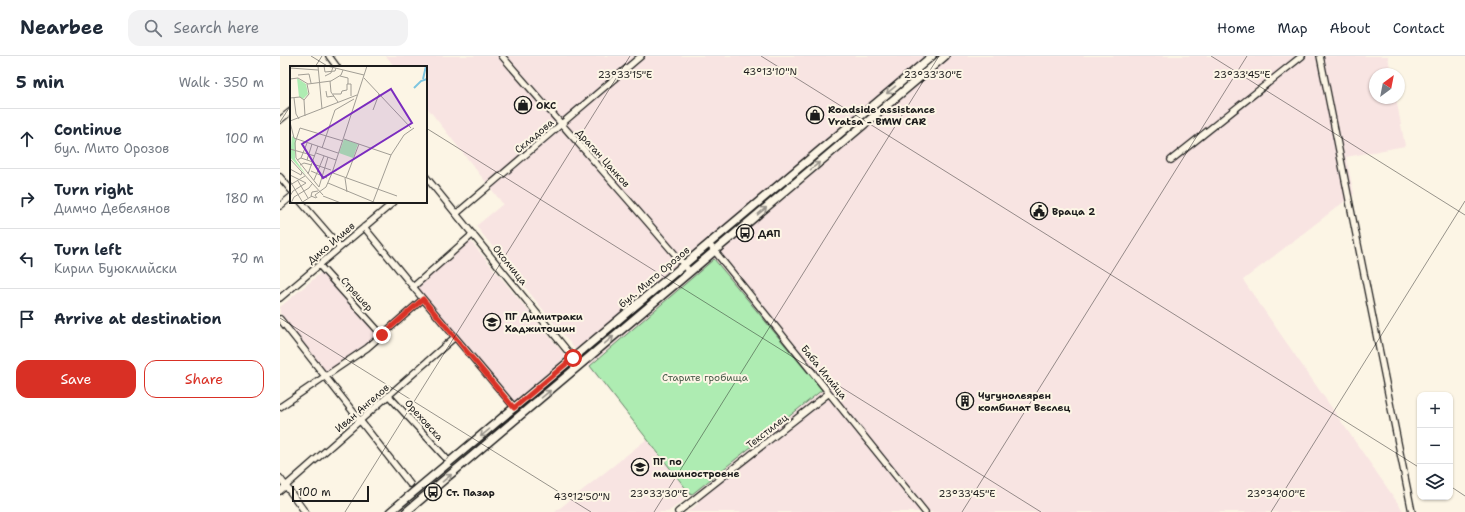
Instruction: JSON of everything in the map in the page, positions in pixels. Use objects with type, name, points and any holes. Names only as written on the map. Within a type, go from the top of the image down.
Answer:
[{"type":"main road","name":"бул. Мито Орозов","points":[[390,512],[932,56]]},
{"type":"main road","name":"бул. Мито Орозов","points":[[405,512],[945,56]]},
{"type":"street","points":[[329,56],[337,66]]},
{"type":"street","name":"Драган Цанков","points":[[502,56],[649,223],[690,272]]},
{"type":"street","name":"Складова","points":[[456,214],[641,56]]},
{"type":"street","points":[[1171,160],[1302,56]]},
{"type":"street","points":[[1320,56],[1412,512]]},
{"type":"street","points":[[280,120],[290,112]]},
{"type":"street","points":[[280,178],[290,189]]},
{"type":"street","name":"Околчица","points":[[427,178],[579,365]]},
{"type":"street","points":[[280,206],[290,198]]},
{"type":"street","points":[[302,203],[340,247]]},
{"type":"street","name":"Дико Илиев","points":[[281,296],[393,203]]},
{"type":"street","points":[[364,227],[514,408]]},
{"type":"street","points":[[413,287],[473,234]]},
{"type":"street","name":"Баба Илийца","points":[[709,244],[925,512]]},
{"type":"street","name":"Стрешер","points":[[319,265],[382,335]]},
{"type":"street","points":[[280,407],[367,348],[423,299]]},
{"type":"street","points":[[280,319],[410,484]]},
{"type":"street","name":"Иван Ангелов","points":[[280,491],[455,337]]},
{"type":"street","name":"Текстилец","points":[[678,512],[829,393]]},
{"type":"street","name":"Ореховска","points":[[389,396],[445,457]]},
{"type":"street","points":[[280,478],[305,512]]},
{"type":"street","points":[[398,506],[405,512]]},
{"type":"shaded area","points":[[386,56],[1388,56],[1390,68],[1369,68],[1369,104],[1397,104],[1405,146],[1346,157],[1354,194],[1243,280],[1404,512],[687,512],[698,504],[691,495],[668,512],[555,512],[647,439],[476,226],[503,204],[427,107],[427,66],[394,66]]},
{"type":"shaded area","name":"ПГ Димитраки Хаджитошин","points":[[469,239],[568,359],[515,404],[415,284]]},
{"type":"shaded area","points":[[322,272],[378,335],[326,373],[280,313],[280,307]]},
{"type":"green space","name":"Старите гробища","points":[[714,259],[822,390],[691,495],[590,366]]},
{"type":"place","name":"OKC","points":[[523,105]]},
{"type":"place","name":"Roadside assistance Vratsa - BMW CAR","points":[[815,115]]},
{"type":"place","name":"Враца 2","points":[[1039,211]]},
{"type":"place","name":"ДАП","points":[[745,233]]},
{"type":"place","name":"ПГ Димитраки Хаджитошин","points":[[492,322]]},
{"type":"place","name":"Чугунолеярен комбинат Веслец","points":[[965,401]]},
{"type":"place","name":"ПГ по машиностроене","points":[[640,467]]},
{"type":"place","name":"Ст. Пазар","points":[[433,492]]},
{"type":"route","points":[[382,335],[423,299],[514,408],[573,358]]}]
